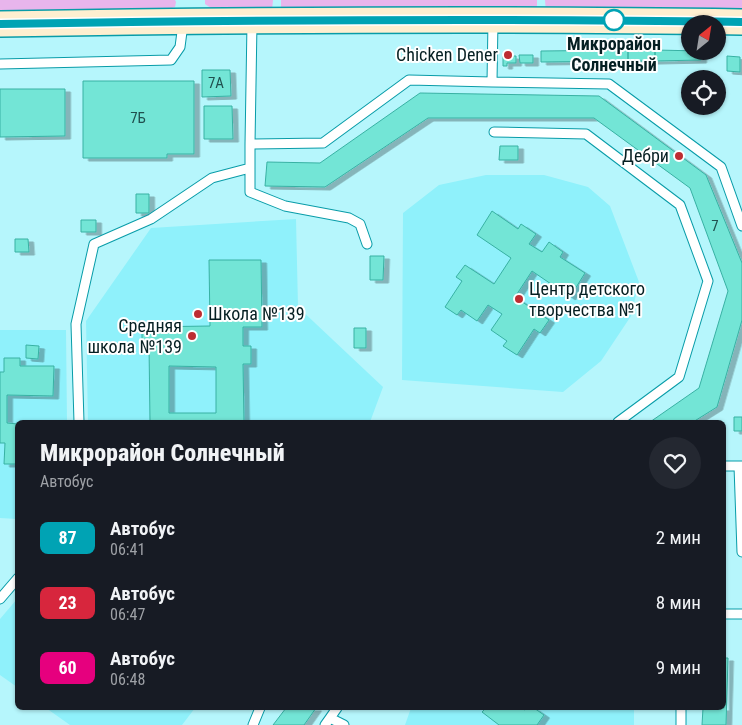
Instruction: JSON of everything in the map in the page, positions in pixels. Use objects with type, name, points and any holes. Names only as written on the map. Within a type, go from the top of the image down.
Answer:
[{"type":"main road","points":[[0,24],[187,14],[252,20],[742,22]]},
{"type":"lane","points":[[0,64],[171,60],[180,47],[187,14]]},
{"type":"lane","points":[[252,20],[250,192],[284,206],[348,218],[360,224],[366,244]]},
{"type":"lane","points":[[492,82],[493,21]]},
{"type":"lane","points":[[250,144],[323,142],[409,80],[609,84],[721,166],[742,226]]},
{"type":"lane","points":[[494,132],[586,134],[680,205],[708,281],[679,378],[621,420]]},
{"type":"lane","points":[[79,420],[76,324],[94,244],[151,218],[212,178],[250,168]]},
{"type":"lane","points":[[726,466],[741,466],[742,552]]},
{"type":"lane","points":[[0,599],[15,582]]},
{"type":"lane","points":[[726,614],[742,614]]},
{"type":"lane","points":[[253,725],[259,710]]},
{"type":"lane","points":[[335,710],[327,721],[344,725]]},
{"type":"lane","points":[[681,710],[681,725]]},
{"type":"shaded area","points":[[0,0],[175,0],[176,2],[175,7],[169,9],[0,12]]},
{"type":"shaded area","points":[[205,0],[273,0],[272,10],[214,10],[205,4]]},
{"type":"shaded area","points":[[281,0],[537,0],[537,12],[281,10]]},
{"type":"shaded area","points":[[545,0],[742,0],[742,12],[546,12]]},
{"type":"shaded area","name":"Центр детского творчества №1","points":[[486,175],[544,175],[588,187],[610,206],[639,282],[631,316],[601,361],[563,392],[402,380],[403,213],[439,185]]},
{"type":"shaded area","name":"Школа №139","points":[[296,219],[298,307],[383,387],[371,420],[88,420],[86,321],[151,228]]},
{"type":"shaded area","points":[[0,330],[66,330],[67,420],[15,420],[15,519],[0,518]]},
{"type":"shaded area","points":[[15,601],[15,686],[0,675],[0,619]]},
{"type":"shaded area","points":[[49,710],[193,710],[182,725],[70,725]]},
{"type":"shaded area","points":[[410,710],[634,710],[634,725],[405,725]]},
{"type":"building","points":[[628,50],[655,50],[655,61],[628,61]]},
{"type":"building","points":[[628,50],[628,61],[541,62],[541,51]]},
{"type":"building","points":[[655,50],[681,51],[681,60],[701,60],[655,61]]},
{"type":"building","points":[[519,55],[533,55],[533,63],[520,63]]},
{"type":"building","points":[[503,56],[516,56],[516,63],[507,63],[507,66],[503,66]]},
{"type":"building","points":[[727,56],[740,57],[740,72],[727,71]]},
{"type":"building","points":[[202,70],[230,70],[231,96],[202,97]]},
{"type":"building","points":[[83,81],[194,81],[194,154],[167,154],[167,158],[83,158]]},
{"type":"building","points":[[0,89],[65,89],[65,136],[0,137]]},
{"type":"building","points":[[420,93],[599,96],[706,175],[742,263],[742,320],[717,407],[696,420],[653,420],[699,388],[728,291],[690,188],[594,118],[428,118],[325,187],[265,186],[267,162],[320,163]]},
{"type":"building","points":[[204,106],[232,106],[233,139],[204,139]]},
{"type":"building","points":[[500,146],[518,146],[518,160],[499,160]]},
{"type":"building","points":[[136,194],[149,194],[149,213],[136,213]]},
{"type":"building","name":"Центр детского творчества №1","points":[[492,211],[518,229],[521,224],[536,234],[529,244],[542,252],[549,242],[563,252],[560,257],[585,273],[570,297],[532,271],[515,297],[549,320],[540,333],[534,329],[517,355],[503,346],[507,341],[491,330],[502,314],[488,305],[477,321],[461,310],[457,315],[445,307],[462,281],[456,277],[465,265],[494,284],[511,258],[477,235]]},
{"type":"building","points":[[81,220],[96,220],[96,232],[81,232]]},
{"type":"building","points":[[15,239],[28,239],[29,252],[15,252]]},
{"type":"building","points":[[370,256],[384,256],[383,280],[370,280]]},
{"type":"building","name":"Средняя школа №139","points":[[209,260],[261,260],[262,327],[243,327],[243,346],[251,346],[251,364],[243,364],[244,420],[150,420],[149,346],[142,346],[142,327],[210,326]],"holes":[[[169,366],[216,367],[216,413],[169,413]]]},
{"type":"building","points":[[354,328],[366,328],[366,348],[354,348]]},
{"type":"building","points":[[26,345],[39,346],[38,359],[26,358]]},
{"type":"building","points":[[4,358],[20,358],[20,366],[54,366],[53,396],[7,395],[7,423],[15,424],[15,464],[4,464],[5,443],[0,443],[0,372],[4,372]]},
{"type":"building","points":[[734,417],[742,417],[742,431],[734,431]]},
{"type":"building","points":[[726,658],[728,658],[726,725],[702,725],[703,710],[726,710]]},
{"type":"building","points":[[284,710],[315,710],[304,725],[273,725]]},
{"type":"building","points":[[484,710],[537,710],[544,715],[537,725],[499,725],[482,712]]},
{"type":"bus line","name":"87","points":[[0,24],[277,20],[742,22]]},
{"type":"place","name":"Микрорайон Солнечный","points":[[614,20]]},
{"type":"place","name":"Chicken Dener","points":[[508,55]]},
{"type":"place","name":"Дебри","points":[[679,156]]},
{"type":"place","name":"Центр детского творчества №1","points":[[519,299]]},
{"type":"place","name":"Школа №139","points":[[198,314]]},
{"type":"place","name":"Средняя школа №139","points":[[192,336]]}]
